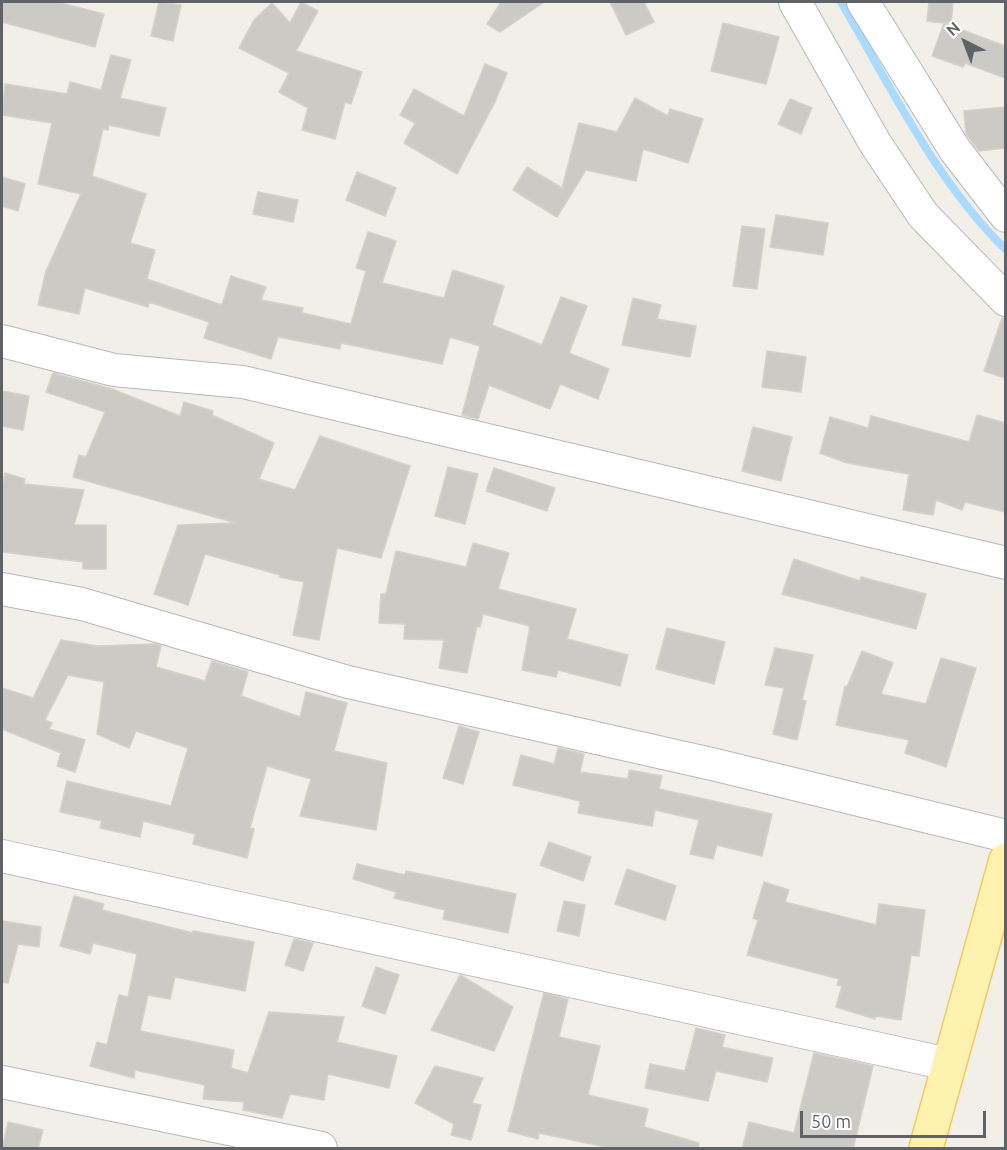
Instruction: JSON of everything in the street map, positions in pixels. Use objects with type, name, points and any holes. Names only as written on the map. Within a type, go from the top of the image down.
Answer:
[{"type":"main road","points":[[926,1149],[1005,860]]},
{"type":"street","points":[[795,2],[875,143],[923,215],[1005,300]]},
{"type":"street","points":[[863,2],[955,150],[1005,216]]},
{"type":"street","points":[[2,341],[114,370],[243,382],[1005,563]]},
{"type":"street","points":[[2,589],[82,604],[348,682],[716,765],[1005,836]]},
{"type":"street","points":[[2,856],[948,1064]]},
{"type":"street","points":[[2,1082],[321,1149]]},
{"type":"building","points":[[2,2],[57,2],[104,14],[95,47],[2,22]]},
{"type":"building","points":[[159,2],[181,5],[173,41],[151,36]]},
{"type":"building","points":[[301,2],[318,11],[296,51],[362,72],[351,104],[345,102],[335,139],[302,130],[308,108],[279,92],[289,73],[239,48],[254,20],[272,3],[290,23]]},
{"type":"building","points":[[501,2],[544,2],[500,32],[487,24]]},
{"type":"building","points":[[610,2],[644,2],[654,22],[626,35]]},
{"type":"building","points":[[929,2],[953,2],[951,24],[927,21]]},
{"type":"building","points":[[723,23],[779,37],[766,84],[711,71]]},
{"type":"building","points":[[944,23],[1005,46],[1005,78],[965,63],[963,67],[932,56]]},
{"type":"building","points":[[111,55],[131,60],[120,98],[166,108],[159,136],[109,125],[108,130],[103,129],[92,176],[146,194],[130,243],[155,250],[147,279],[222,305],[231,276],[266,287],[261,300],[303,308],[302,313],[351,324],[366,271],[356,268],[368,232],[396,241],[382,283],[444,298],[453,270],[504,286],[492,325],[542,345],[561,297],[587,306],[569,353],[609,369],[598,399],[560,384],[550,409],[489,385],[478,419],[462,415],[480,346],[450,337],[442,364],[341,343],[340,349],[278,337],[271,359],[204,338],[209,322],[149,302],[148,307],[85,288],[79,314],[38,305],[46,271],[81,194],[38,184],[52,123],[2,115],[5,84],[67,94],[70,82],[101,90]]},
{"type":"building","points":[[485,64],[507,73],[495,102],[457,174],[404,143],[415,123],[400,115],[414,89],[464,116]]},
{"type":"building","points":[[635,98],[668,116],[670,109],[703,119],[688,163],[643,149],[636,181],[586,170],[557,217],[513,190],[527,167],[562,188],[579,123],[617,132]]},
{"type":"building","points":[[790,99],[812,108],[801,134],[778,124]]},
{"type":"building","points":[[1005,107],[1005,148],[979,151],[966,134],[964,111]]},
{"type":"building","points":[[357,172],[396,188],[385,216],[346,200]]},
{"type":"building","points":[[2,177],[25,184],[18,211],[2,206]]},
{"type":"building","points":[[258,192],[298,200],[293,222],[253,214]]},
{"type":"building","points":[[776,215],[828,223],[823,255],[770,247]]},
{"type":"building","points":[[742,226],[765,229],[757,289],[733,286]]},
{"type":"building","points":[[633,298],[661,305],[657,319],[696,326],[690,357],[622,345]]},
{"type":"building","points":[[1002,318],[1005,318],[1005,378],[984,371]]},
{"type":"building","points":[[767,351],[806,357],[801,392],[762,387]]},
{"type":"building","points":[[53,373],[112,389],[180,416],[184,402],[213,411],[212,415],[274,443],[259,479],[295,490],[320,436],[410,466],[381,558],[337,548],[319,640],[293,635],[304,582],[279,577],[280,575],[205,554],[188,605],[154,594],[178,525],[236,523],[73,477],[79,455],[86,457],[105,412],[46,392]]},
{"type":"building","points":[[2,391],[29,396],[23,430],[2,426]]},
{"type":"building","points":[[977,415],[1005,423],[1005,512],[965,502],[962,510],[936,500],[933,515],[903,510],[909,474],[847,463],[820,453],[830,417],[868,428],[871,416],[969,442]]},
{"type":"building","points":[[753,427],[792,437],[781,481],[742,471]]},
{"type":"building","points":[[448,467],[478,474],[465,524],[435,516]]},
{"type":"building","points":[[494,468],[555,488],[547,511],[486,491]]},
{"type":"building","points":[[5,473],[25,479],[24,484],[84,490],[74,525],[106,525],[106,569],[83,569],[83,562],[2,552],[2,486]]},
{"type":"building","points":[[473,543],[509,553],[498,589],[576,609],[567,639],[628,655],[620,686],[558,670],[556,677],[522,670],[530,626],[483,614],[480,627],[477,626],[467,673],[439,668],[444,640],[404,639],[405,624],[379,623],[381,594],[386,594],[396,551],[466,567]]},
{"type":"building","points":[[794,559],[860,581],[861,577],[926,594],[916,629],[782,594]]},
{"type":"building","points":[[667,628],[725,642],[714,684],[656,669]]},
{"type":"building","points":[[61,640],[97,646],[156,644],[161,646],[156,667],[205,681],[212,661],[248,672],[241,696],[300,717],[306,692],[347,703],[334,751],[387,763],[376,830],[300,816],[311,779],[267,766],[250,828],[254,829],[247,858],[193,844],[195,834],[143,821],[140,837],[100,828],[102,821],[60,812],[67,781],[171,806],[188,748],[136,731],[129,748],[97,734],[104,682],[68,675],[45,720],[52,723],[49,729],[85,740],[75,772],[57,766],[61,753],[2,729],[2,688],[33,698]]},
{"type":"building","points":[[775,648],[813,655],[802,700],[806,701],[797,740],[773,734],[784,688],[765,685]]},
{"type":"building","points":[[862,651],[893,663],[881,694],[926,704],[941,658],[976,668],[946,767],[905,753],[909,740],[836,725],[845,686],[847,687]]},
{"type":"building","points":[[459,726],[479,732],[463,784],[443,778]]},
{"type":"building","points":[[558,748],[584,754],[580,772],[628,779],[629,770],[662,776],[659,789],[772,814],[762,856],[717,845],[713,859],[690,854],[699,820],[655,810],[652,826],[578,813],[580,801],[513,785],[521,755],[554,764]]},
{"type":"building","points":[[549,842],[591,857],[583,881],[540,865]]},
{"type":"building","points":[[357,864],[405,875],[406,871],[516,894],[508,933],[443,919],[445,910],[394,898],[396,892],[353,879]]},
{"type":"building","points":[[627,869],[676,886],[665,920],[615,904]]},
{"type":"building","points":[[764,882],[789,890],[785,902],[876,925],[879,904],[925,910],[919,956],[911,955],[901,1020],[876,1016],[875,1019],[836,1007],[842,986],[837,985],[839,979],[747,955],[758,920],[753,918]]},
{"type":"building","points":[[74,896],[104,904],[102,910],[193,933],[193,931],[254,942],[245,991],[175,977],[170,999],[148,995],[140,1031],[234,1050],[231,1068],[248,1073],[269,1012],[344,1017],[337,1042],[397,1056],[389,1088],[328,1074],[324,1100],[290,1094],[282,1118],[243,1110],[244,1102],[203,1099],[205,1085],[135,1070],[134,1078],[90,1066],[97,1042],[107,1045],[119,995],[128,997],[137,954],[93,943],[90,954],[60,946]]},
{"type":"building","points":[[564,901],[585,905],[579,936],[557,931]]},
{"type":"building","points":[[2,921],[41,927],[39,947],[18,944],[8,983],[2,982]]},
{"type":"building","points":[[294,939],[313,943],[303,971],[285,965]]},
{"type":"building","points":[[376,967],[399,975],[385,1014],[362,1006]]},
{"type":"building","points":[[460,975],[513,1007],[494,1051],[431,1030]]},
{"type":"building","points":[[544,993],[568,999],[559,1037],[600,1046],[588,1095],[648,1109],[644,1127],[699,1143],[698,1149],[615,1149],[539,1133],[538,1139],[508,1131]]},
{"type":"building","points":[[696,1028],[725,1035],[722,1047],[773,1058],[767,1082],[716,1071],[708,1101],[645,1088],[650,1064],[685,1071]]},
{"type":"building","points":[[814,1053],[873,1066],[853,1149],[742,1149],[749,1122],[794,1133]]},
{"type":"building","points":[[435,1066],[483,1078],[472,1103],[481,1105],[471,1140],[451,1135],[454,1124],[415,1103]]},
{"type":"building","points":[[8,1122],[43,1130],[38,1149],[2,1149]]},
{"type":"waterway","points":[[841,2],[896,99],[936,163],[957,194],[1006,250]]}]
